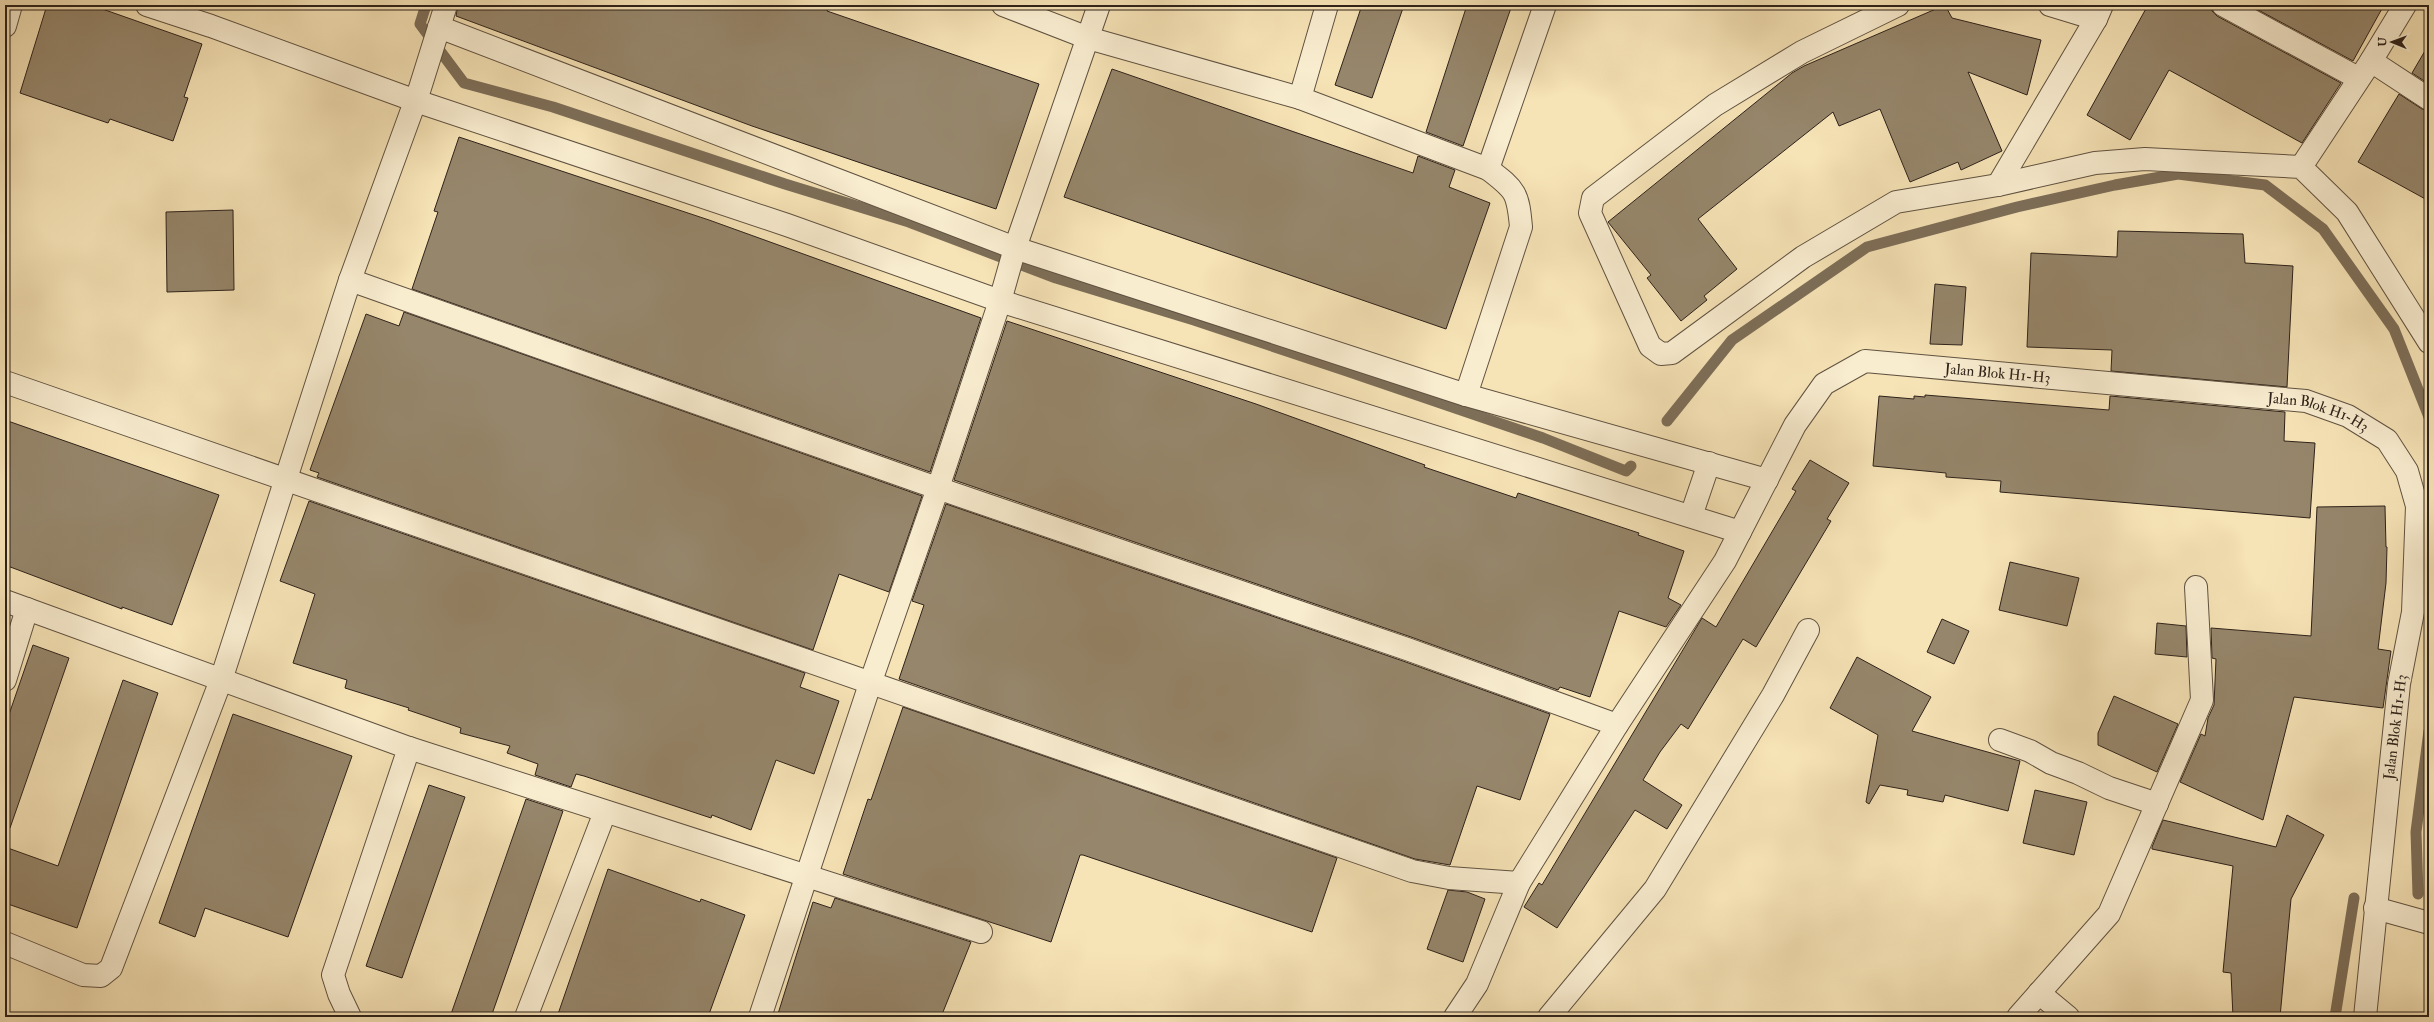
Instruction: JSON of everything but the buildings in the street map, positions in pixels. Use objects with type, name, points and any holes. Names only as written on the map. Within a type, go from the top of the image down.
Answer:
[{"type":"street","points":[[5,26],[11,5]]},
{"type":"street","points":[[5,943],[83,975],[101,976],[111,968],[221,680],[350,280],[418,95],[446,5]]},
{"type":"street","points":[[1003,5],[1088,38],[1300,98],[1488,169],[1505,181],[1518,199],[1521,227],[1466,395]]},
{"type":"street","points":[[760,1017],[871,681],[938,488],[1001,295],[1013,253],[1099,5]]},
{"type":"street","points":[[1300,98],[1327,5]]},
{"type":"street","points":[[1488,169],[1545,5]]},
{"type":"street","points":[[1898,5],[1802,52],[1715,105],[1593,198],[1590,213],[1650,346],[1661,354],[1672,353],[1803,257],[1896,202],[1998,185],[2094,163],[2145,159],[2301,167],[2347,212],[2429,342]]},
{"type":"street","points":[[1998,185],[2099,12],[2050,5]]},
{"type":"street","points":[[2223,5],[2358,78]]},
{"type":"street","points":[[2301,167],[2358,78],[2371,61],[2405,5]]},
{"type":"street","points":[[159,7],[211,26],[418,95],[779,222],[1001,295],[1740,532]]},
{"type":"street","points":[[437,32],[1013,253],[1466,395],[1767,480]]},
{"type":"street","points":[[2371,61],[2429,99]]},
{"type":"street","points":[[350,280],[938,488],[1407,649],[1617,725]]},
{"type":"street","points":[[2408,307],[2429,319]]},
{"type":"street","name":"Jalan Blok H1-H3","points":[[1455,1017],[1477,984],[1519,883],[1617,725],[1725,561],[1795,426],[1824,384],[1866,361],[2306,401],[2348,416],[2387,440],[2408,471],[2417,506],[2412,612],[2399,684],[2365,1017]]},
{"type":"street","points":[[5,382],[285,480],[871,681],[1124,773],[1412,871],[1449,878],[1519,883]]},
{"type":"street","points":[[1691,516],[1709,464]]},
{"type":"street","points":[[2018,1017],[2109,914],[2202,700],[2196,587]]},
{"type":"street","points":[[5,601],[409,748],[806,877],[981,932]]},
{"type":"street","points":[[5,680],[27,609]]},
{"type":"street","points":[[1549,1017],[1655,889],[1773,695],[1808,630]]},
{"type":"street","points":[[2000,740],[2030,751],[2052,764],[2078,773],[2109,788],[2157,804]]},
{"type":"street","points":[[350,1017],[339,994],[333,975],[409,748]]},
{"type":"street","points":[[526,1017],[605,812]]},
{"type":"street","points":[[2375,908],[2429,923]]},
{"type":"street","points":[[2039,993],[2068,1017]]},
{"type":"waterway","points":[[426,5],[420,24],[464,83],[553,107],[785,184],[909,222],[1056,278],[1194,320],[1341,369],[1543,438],[1626,471],[1631,466]]},
{"type":"waterway","points":[[1667,421],[1732,340],[1867,247],[2017,207],[2115,185],[2178,174],[2265,185],[2323,229],[2394,329],[2429,417]]},
{"type":"waterway","points":[[2418,894],[2416,832],[2429,731]]},
{"type":"waterway","points":[[2335,1017],[2354,898]]}]
